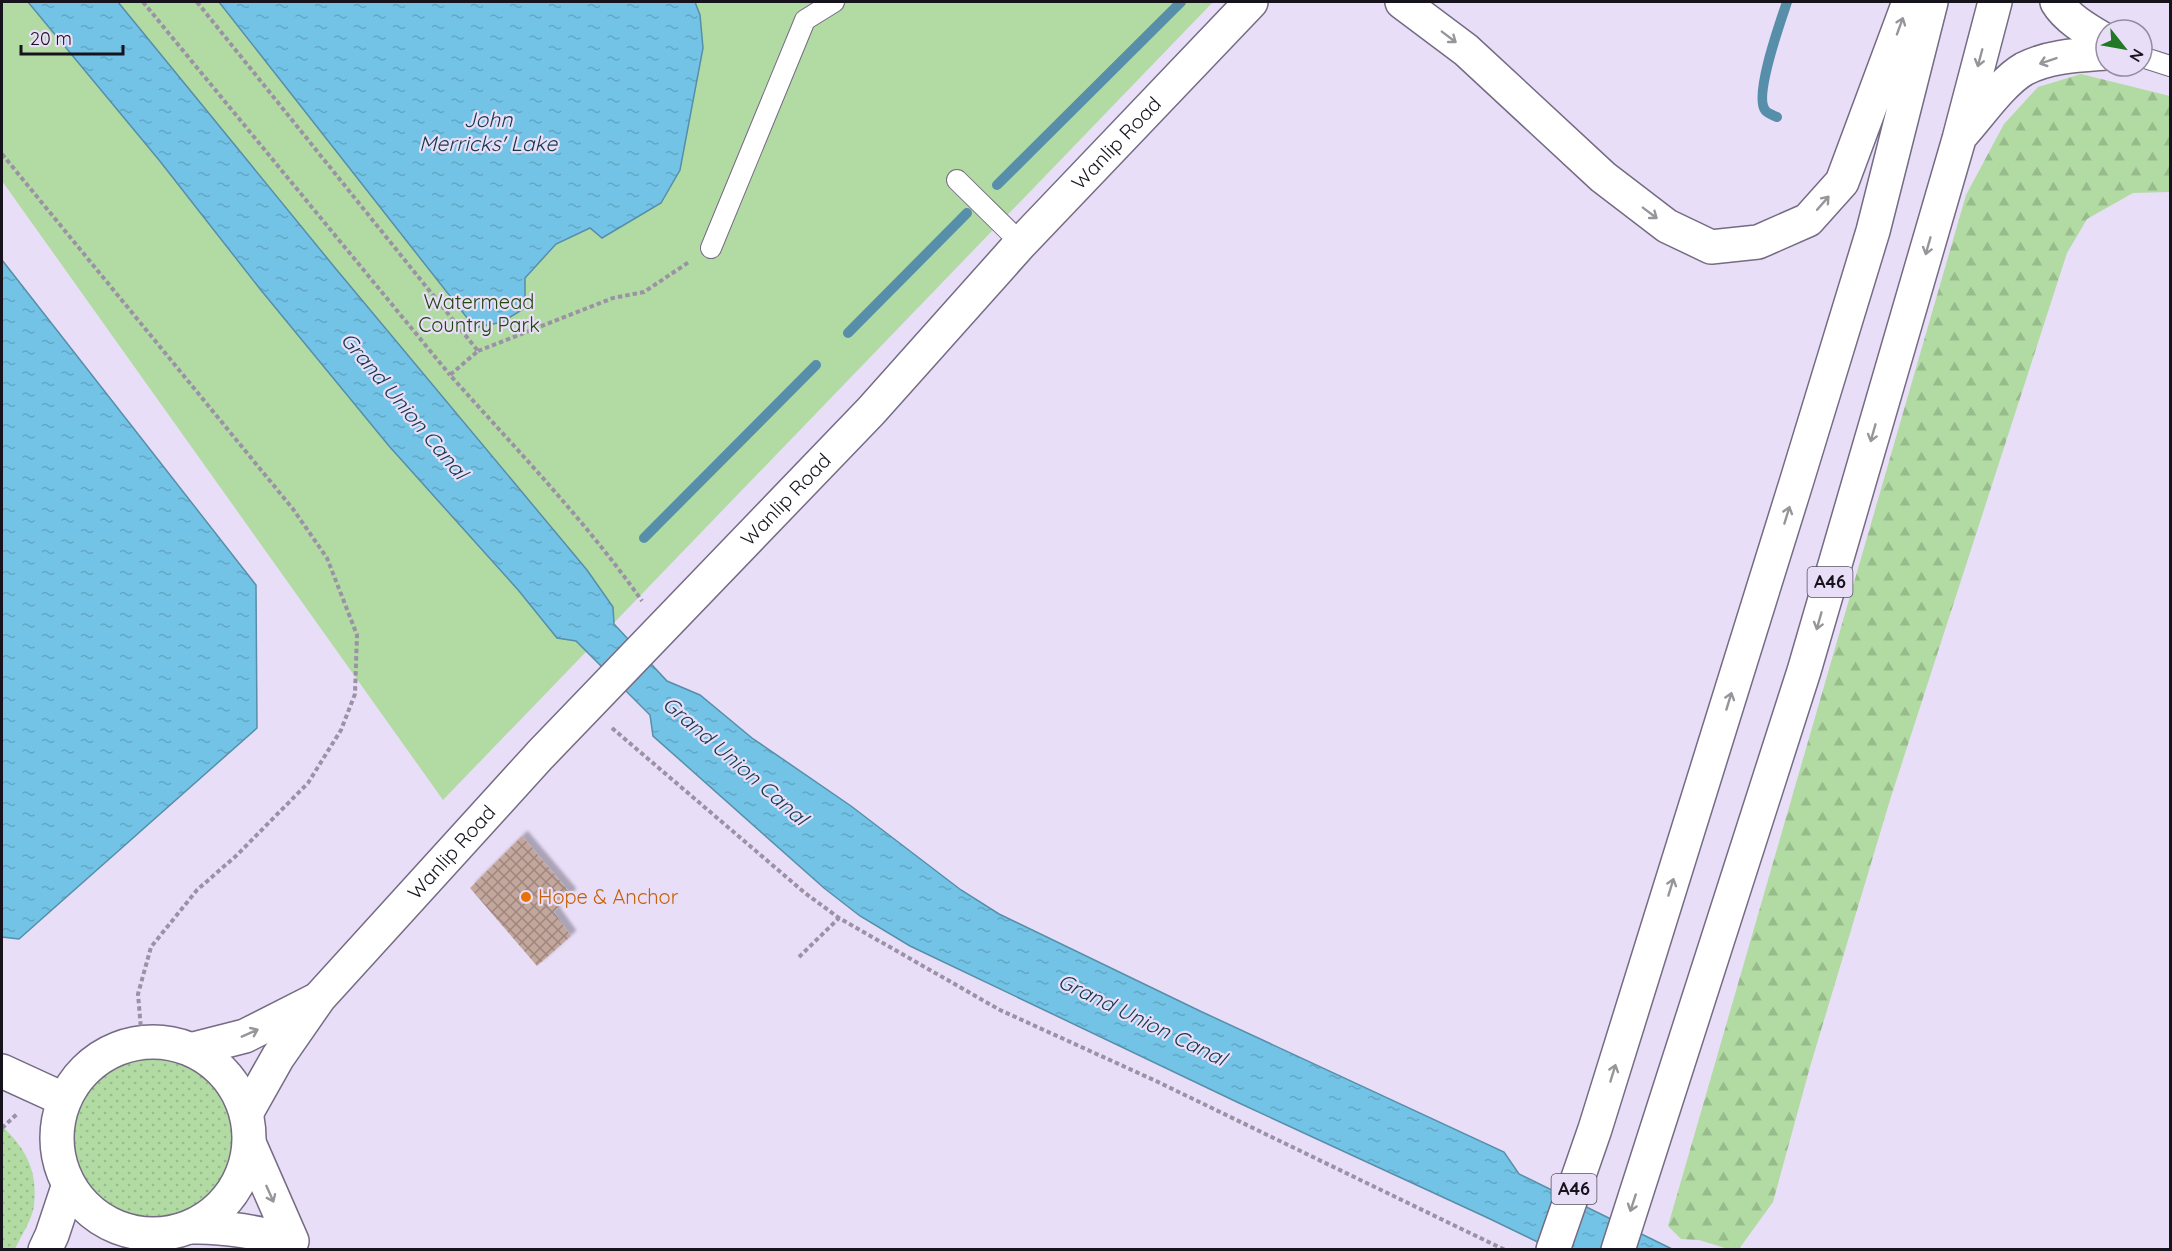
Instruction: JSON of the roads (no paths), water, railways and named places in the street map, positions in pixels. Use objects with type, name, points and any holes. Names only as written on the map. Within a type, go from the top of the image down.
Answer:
[{"type":"main road","name":"Wanlip Road","points":[[246,1112],[278,1057],[319,998],[586,707],[871,411],[1022,243],[1251,2]]},
{"type":"main road","points":[[1402,2],[1466,50],[1603,177],[1667,226],[1712,247],[1758,242],[1808,220],[1842,182],[1909,2]]},
{"type":"main road","name":"A46","points":[[1553,1250],[1595,1129],[1873,231],[1931,2]]},
{"type":"main road","name":"A46","points":[[1618,1250],[1804,671],[1959,139],[1995,2]]},
{"type":"main road","points":[[2057,2],[2083,28],[2094,34]]},
{"type":"main road","points":[[1959,139],[1998,93],[2024,70],[2063,56],[2094,54]]},
{"type":"main road","name":"Wanlip Road","points":[[194,1049],[246,1036],[319,998]]},
{"type":"main road","points":[[108,1250],[115,1246],[179,1230],[220,1208],[232,1194],[247,1163],[250,1145],[246,1112],[231,1080],[194,1049],[176,1043],[142,1041],[109,1050],[82,1070],[63,1099],[55,1135],[57,1155],[68,1187],[98,1218],[121,1230],[179,1230],[212,1226],[292,1241],[250,1145]]},
{"type":"main road","points":[[2,1071],[63,1099]]},
{"type":"main road","points":[[45,1250],[68,1187]]},
{"type":"lane","points":[[711,248],[805,20],[834,2]]},
{"type":"lane","points":[[2154,61],[2170,66]]},
{"type":"lane","points":[[957,180],[1022,243]]},
{"type":"water","name":"Grand Union Canal","points":[[28,2],[118,2],[336,269],[587,570],[613,607],[614,624],[667,681],[700,695],[752,738],[851,806],[961,890],[999,914],[1200,1011],[1504,1152],[1519,1174],[1672,1249],[1552,1249],[910,946],[860,916],[824,888],[653,736],[650,715],[576,641],[557,638],[519,591],[389,446],[260,289],[159,160]]},
{"type":"water","name":"John Merricks' Lake","points":[[219,2],[695,2],[700,15],[703,48],[680,170],[661,203],[602,238],[590,228],[556,244],[525,278],[525,308],[502,322],[475,328]]},
{"type":"water","points":[[2,260],[256,585],[257,728],[19,939],[2,937]]},
{"type":"waterway","points":[[997,185],[1181,2]]},
{"type":"waterway","points":[[1777,117],[1765,110],[1763,89],[1787,2]]},
{"type":"waterway","points":[[848,333],[967,213]]},
{"type":"waterway","points":[[644,538],[816,365]]},
{"type":"place","name":"Hope & Anchor","points":[[526,897]]},
{"type":"park label","name":"Watermead Country Park","points":[[479,314]]}]
